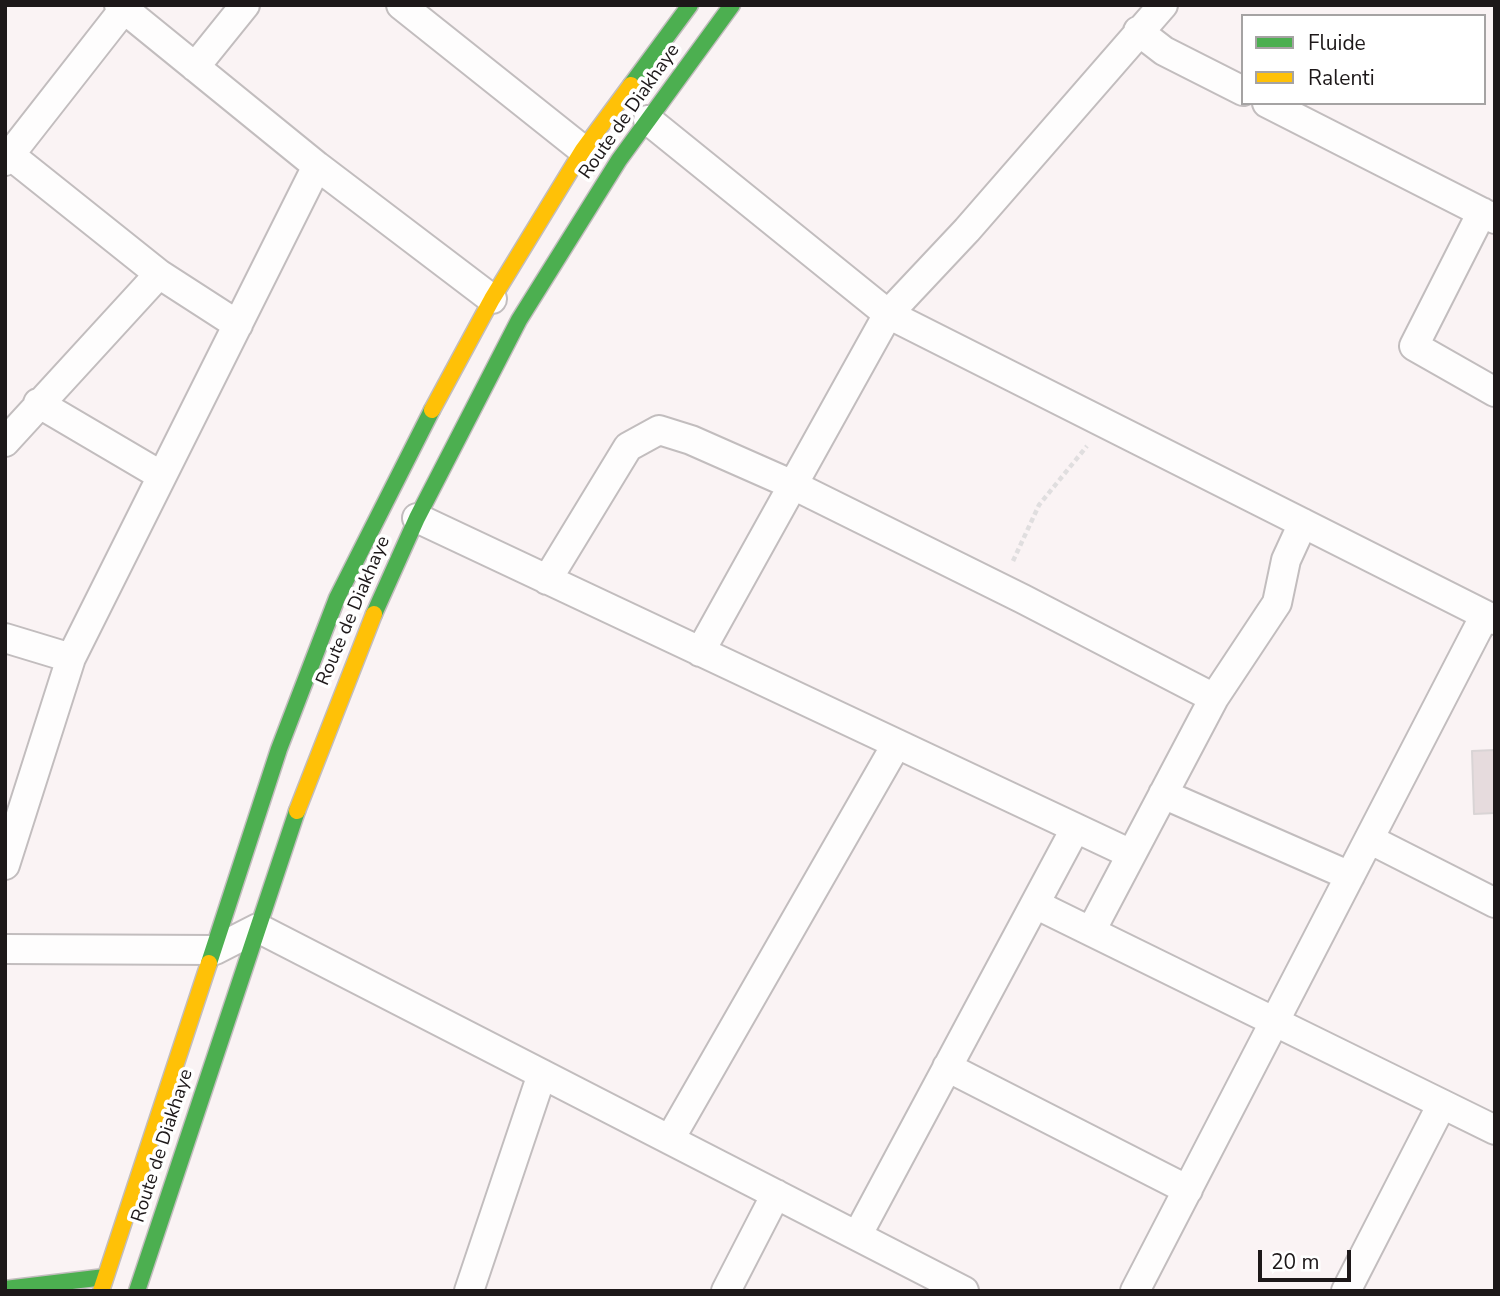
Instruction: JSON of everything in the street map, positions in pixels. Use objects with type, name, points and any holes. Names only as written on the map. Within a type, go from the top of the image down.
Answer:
[{"type":"main road","name":"Route de Diakhaye","points":[[103,1284],[279,749],[337,598],[409,452],[492,299],[583,150],[690,5]]},
{"type":"main road","name":"Route de Diakhaye","points":[[137,1291],[303,792],[359,649],[417,518],[519,320],[619,160],[732,5]]},
{"type":"main road","points":[[5,1289],[103,1284]]},
{"type":"street","points":[[195,67],[245,5]]},
{"type":"street","points":[[401,5],[583,150]]},
{"type":"street","points":[[700,652],[888,314],[967,230],[1163,5]]},
{"type":"street","points":[[238,325],[159,274],[8,158],[121,7],[317,166],[492,299]]},
{"type":"street","points":[[1138,31],[1164,51],[1241,90]]},
{"type":"street","points":[[1271,105],[1488,215],[1414,346],[1495,393]]},
{"type":"street","points":[[648,120],[888,314],[1490,618],[1350,876],[1135,1291]]},
{"type":"street","points":[[5,865],[71,658],[317,166]]},
{"type":"street","points":[[159,274],[18,419],[162,476]]},
{"type":"street","points":[[547,580],[628,447],[659,430],[691,440],[793,485],[1214,698]]},
{"type":"street","points":[[417,518],[1131,854]]},
{"type":"street","points":[[1091,931],[1214,698],[1277,603],[1286,560],[1303,523]]},
{"type":"street","points":[[5,638],[71,658]]},
{"type":"street","points":[[670,1139],[897,745]]},
{"type":"street","points":[[1163,794],[1350,876]]},
{"type":"street","points":[[857,1236],[1075,829]]},
{"type":"street","points":[[1370,839],[1495,903]]},
{"type":"street","points":[[1035,904],[1495,1130]]},
{"type":"street","points":[[5,949],[215,950],[258,928],[964,1291]]},
{"type":"street","points":[[947,1067],[1188,1189]]},
{"type":"street","points":[[469,1291],[542,1074]]},
{"type":"street","points":[[1346,1291],[1442,1104]]},
{"type":"street","points":[[726,1291],[776,1194]]},
{"type":"path","points":[[1000,588],[1039,505],[1106,424]]},
{"type":"building","points":[[1495,750],[1495,813],[1474,814],[1472,751]]},
{"type":"traffic: fast","points":[[631,85],[690,5]]},
{"type":"traffic: fast","points":[[374,614],[417,518],[519,320],[619,160],[732,5]]},
{"type":"traffic: fast","points":[[209,963],[279,749],[337,598],[432,410]]},
{"type":"traffic: fast","points":[[137,1291],[297,811]]},
{"type":"traffic: fast","points":[[5,1289],[105,1277]]},
{"type":"traffic: slow","points":[[432,410],[492,299],[583,150],[631,85]]},
{"type":"traffic: slow","points":[[297,811],[374,614]]},
{"type":"traffic: slow","points":[[101,1291],[209,963]]}]
